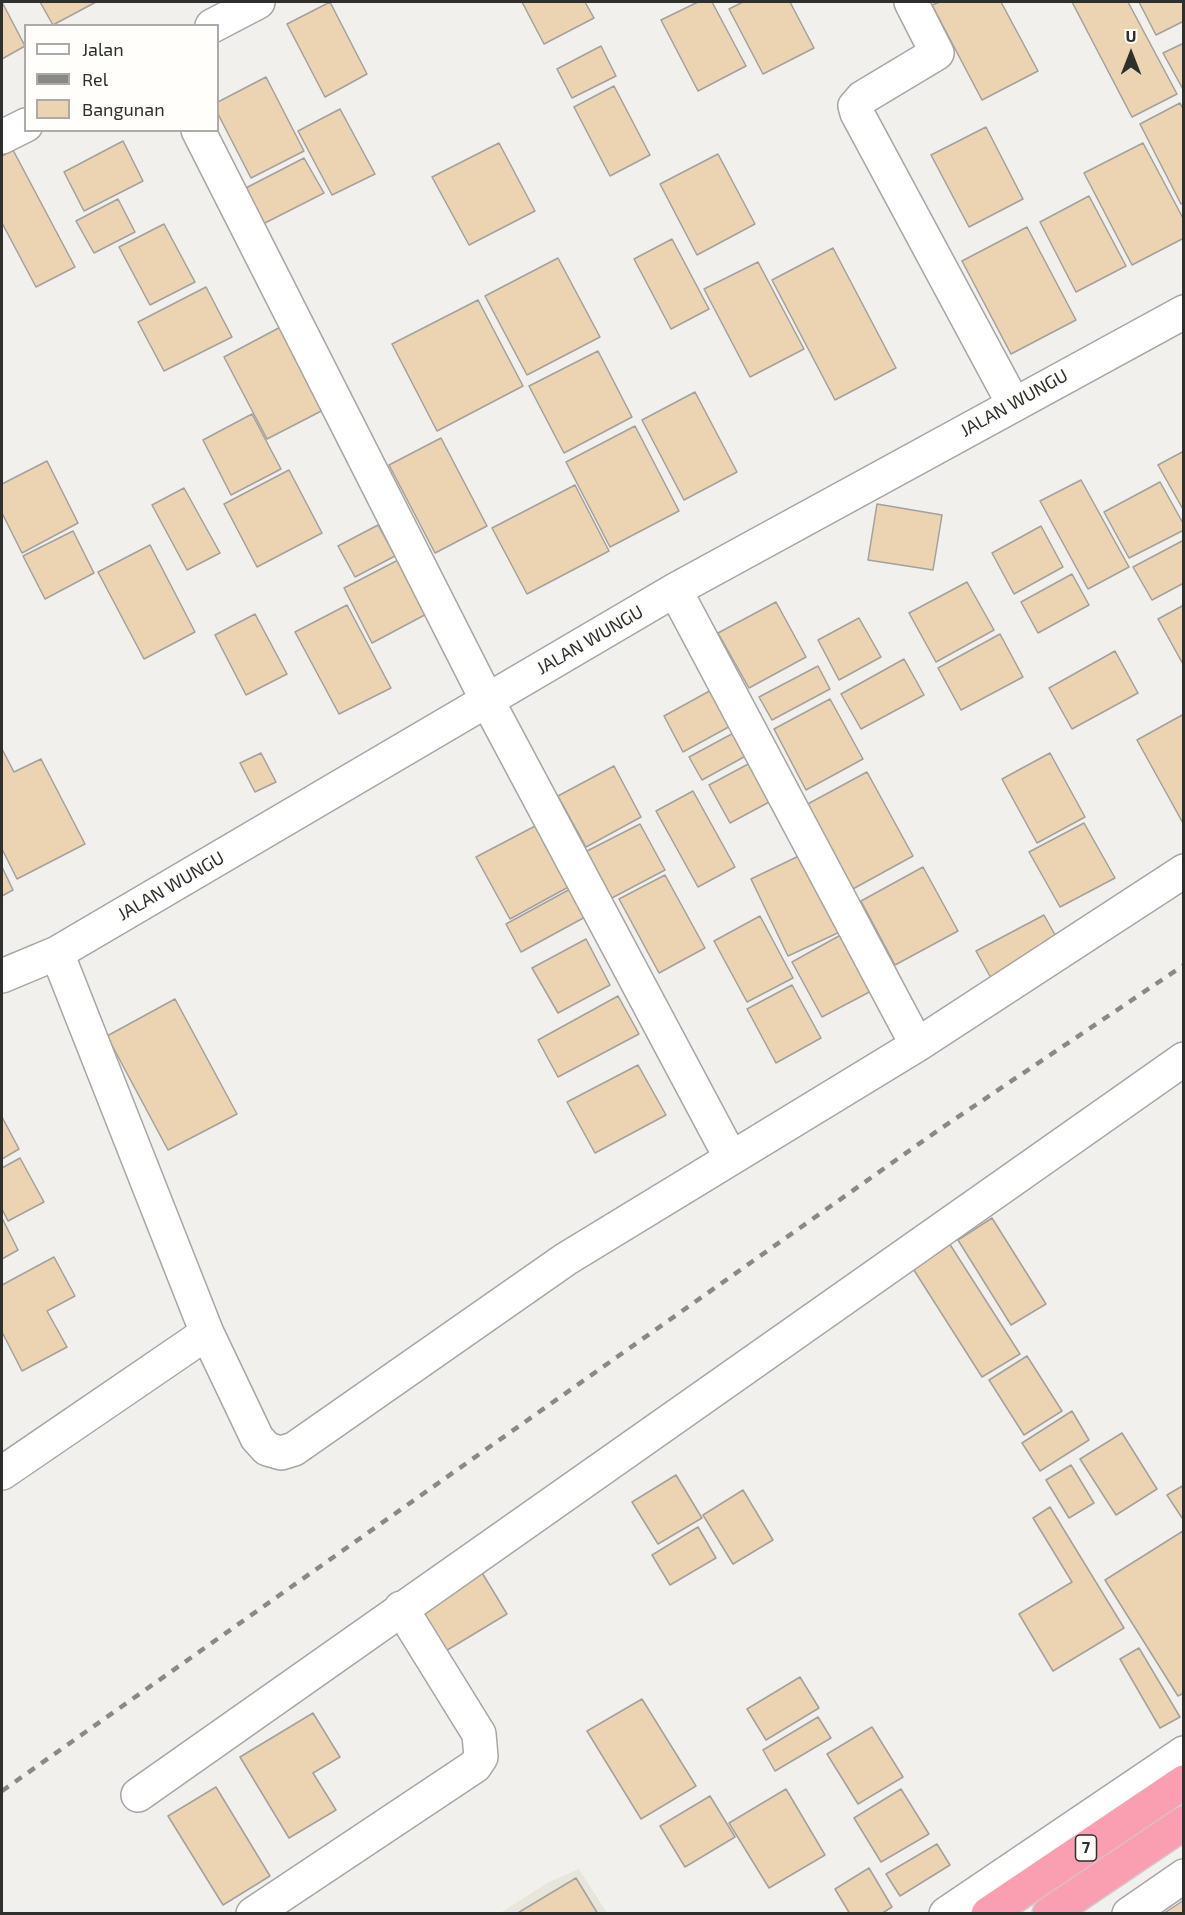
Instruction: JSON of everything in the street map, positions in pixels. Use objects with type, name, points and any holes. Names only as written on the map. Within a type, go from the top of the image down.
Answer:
[{"type":"highway","name":"7","points":[[988,1914],[1184,1782]]},
{"type":"highway","name":"7","points":[[1049,1914],[1184,1823]]},
{"type":"street","points":[[216,24],[258,2]]},
{"type":"street","points":[[911,2],[937,53],[862,98],[855,106],[1013,403]]},
{"type":"street","points":[[2,137],[24,126]]},
{"type":"street","points":[[199,132],[486,700],[731,1158]]},
{"type":"street","name":"JALAN WUNGU","points":[[2,976],[57,953],[675,590],[1013,403],[1184,312]]},
{"type":"street","points":[[675,590],[917,1046]]},
{"type":"street","points":[[57,953],[207,1333],[257,1438],[267,1449],[281,1453],[294,1449],[567,1258],[917,1046],[1184,871]]},
{"type":"street","points":[[138,1795],[1184,1059]]},
{"type":"street","points":[[2,1473],[207,1333]]},
{"type":"street","points":[[253,1914],[475,1766],[481,1757],[479,1734],[401,1608]]},
{"type":"street","points":[[946,1914],[1184,1753]]},
{"type":"street","points":[[1129,1914],[1184,1876]]},
{"type":"shaded area","points":[[579,1869],[607,1913],[499,1914],[547,1883]]},
{"type":"building","points":[[2,2],[24,47],[2,59]]},
{"type":"building","points":[[40,2],[96,2],[55,24],[52,24]]},
{"type":"building","points":[[330,2],[367,74],[325,97],[287,24]]},
{"type":"building","points":[[522,2],[585,2],[594,18],[544,44]]},
{"type":"building","points":[[698,2],[712,2],[746,66],[698,91],[661,20]]},
{"type":"building","points":[[743,2],[790,2],[814,48],[763,74],[729,9]]},
{"type":"building","points":[[940,2],[1001,2],[1038,71],[982,100],[932,5]]},
{"type":"building","points":[[1072,2],[1128,2],[1177,94],[1132,117]]},
{"type":"building","points":[[1139,2],[1184,2],[1184,21],[1156,35]]},
{"type":"building","points":[[1184,43],[1184,91],[1163,53]]},
{"type":"building","points":[[601,46],[616,76],[572,98],[557,69]]},
{"type":"building","points":[[266,77],[304,151],[251,178],[219,116],[219,101]]},
{"type":"building","points":[[614,86],[650,155],[610,176],[574,107]]},
{"type":"building","points":[[1180,103],[1184,111],[1184,202],[1181,204],[1140,124]]},
{"type":"building","points":[[340,109],[375,174],[332,195],[298,131]]},
{"type":"building","points":[[986,127],[1023,199],[969,227],[931,155]]},
{"type":"building","points":[[123,141],[143,181],[84,211],[64,172]]},
{"type":"building","points":[[499,143],[535,211],[469,245],[432,177]]},
{"type":"building","points":[[1143,143],[1184,220],[1184,238],[1132,265],[1084,173]]},
{"type":"building","points":[[13,150],[75,267],[36,287],[2,223],[2,156]]},
{"type":"building","points":[[718,154],[755,224],[697,255],[660,184]]},
{"type":"building","points":[[304,158],[324,193],[261,225],[242,190]]},
{"type":"building","points":[[1089,196],[1126,266],[1076,292],[1040,222]]},
{"type":"building","points":[[118,199],[135,232],[94,253],[76,221]]},
{"type":"building","points":[[164,224],[195,282],[150,305],[119,247]]},
{"type":"building","points":[[1027,227],[1076,320],[1011,354],[962,261]]},
{"type":"building","points":[[672,239],[709,309],[671,329],[634,259]]},
{"type":"building","points":[[833,248],[896,368],[835,400],[772,280]]},
{"type":"building","points":[[558,258],[600,337],[527,375],[485,296]]},
{"type":"building","points":[[758,262],[804,349],[750,377],[704,289]]},
{"type":"building","points":[[206,287],[232,337],[164,371],[138,322]]},
{"type":"building","points":[[478,300],[523,386],[437,431],[392,344]]},
{"type":"building","points":[[290,322],[333,405],[267,439],[224,357]]},
{"type":"building","points":[[598,351],[632,417],[564,453],[529,386]]},
{"type":"building","points":[[695,392],[737,472],[684,500],[642,420]]},
{"type":"building","points":[[252,414],[281,469],[231,495],[203,440]]},
{"type":"building","points":[[635,426],[679,511],[610,547],[566,462]]},
{"type":"building","points":[[441,438],[487,526],[435,553],[389,465]]},
{"type":"building","points":[[1184,451],[1184,511],[1158,465]]},
{"type":"building","points":[[47,461],[78,523],[22,553],[2,513],[2,484]]},
{"type":"building","points":[[289,470],[322,533],[257,567],[224,504]]},
{"type":"building","points":[[1081,480],[1129,567],[1088,589],[1040,501]]},
{"type":"building","points":[[1160,482],[1184,525],[1184,530],[1129,558],[1104,512]]},
{"type":"building","points":[[575,485],[609,551],[527,594],[492,528]]},
{"type":"building","points":[[184,488],[220,553],[187,570],[152,505]]},
{"type":"building","points":[[877,504],[942,515],[933,570],[868,560]]},
{"type":"building","points":[[378,525],[395,556],[355,577],[338,546]]},
{"type":"building","points":[[1041,526],[1063,567],[1014,594],[992,553]]},
{"type":"building","points":[[73,531],[94,573],[45,599],[23,556]]},
{"type":"building","points":[[1184,540],[1184,583],[1152,600],[1133,567]]},
{"type":"building","points":[[150,545],[195,632],[144,659],[98,572]]},
{"type":"building","points":[[406,556],[434,610],[372,643],[344,588]]},
{"type":"building","points":[[1072,574],[1089,605],[1038,633],[1021,602]]},
{"type":"building","points":[[967,582],[994,630],[936,662],[909,613]]},
{"type":"building","points":[[776,602],[806,657],[749,688],[718,633]]},
{"type":"building","points":[[347,605],[391,688],[339,714],[295,632]]},
{"type":"building","points":[[1184,605],[1184,666],[1158,619]]},
{"type":"building","points":[[255,614],[287,674],[246,695],[215,635]]},
{"type":"building","points":[[859,618],[881,657],[839,680],[818,640]]},
{"type":"building","points":[[1000,634],[1023,677],[961,710],[938,668]]},
{"type":"building","points":[[1115,651],[1138,693],[1072,729],[1049,688]]},
{"type":"building","points":[[904,659],[924,695],[861,729],[841,694]]},
{"type":"building","points":[[818,666],[830,689],[772,720],[759,697]]},
{"type":"building","points":[[715,688],[734,724],[683,752],[664,716]]},
{"type":"building","points":[[830,699],[863,759],[806,790],[774,729]]},
{"type":"building","points":[[1184,714],[1184,825],[1137,740]]},
{"type":"building","points":[[741,729],[753,752],[702,780],[689,757]]},
{"type":"building","points":[[2,749],[14,772],[41,759],[85,844],[17,879],[2,849]]},
{"type":"building","points":[[261,753],[276,782],[255,792],[240,763]]},
{"type":"building","points":[[1050,753],[1085,817],[1037,843],[1002,779]]},
{"type":"building","points":[[752,762],[773,800],[730,823],[709,785]]},
{"type":"building","points":[[614,766],[641,817],[586,847],[558,796]]},
{"type":"building","points":[[867,772],[913,856],[851,890],[804,806]]},
{"type":"building","points":[[693,791],[735,867],[698,887],[656,811]]},
{"type":"building","points":[[1084,823],[1115,878],[1060,907],[1029,852]]},
{"type":"building","points":[[539,824],[572,885],[510,919],[476,857]]},
{"type":"building","points":[[640,824],[665,870],[610,899],[585,852]]},
{"type":"building","points":[[805,853],[842,931],[788,956],[751,879]]},
{"type":"building","points":[[2,867],[13,890],[2,896]]},
{"type":"building","points":[[923,867],[958,931],[895,965],[861,901]]},
{"type":"building","points":[[665,875],[705,948],[659,973],[619,899]]},
{"type":"building","points":[[572,888],[587,916],[521,952],[506,924]]},
{"type":"building","points":[[1044,915],[1059,942],[991,978],[976,951]]},
{"type":"building","points":[[760,916],[793,978],[747,1002],[714,941]]},
{"type":"building","points":[[846,932],[877,988],[822,1017],[792,962]]},
{"type":"building","points":[[586,939],[610,985],[558,1013],[532,968]]},
{"type":"building","points":[[792,985],[821,1038],[776,1063],[747,1009]]},
{"type":"building","points":[[618,996],[639,1034],[558,1077],[538,1040]]},
{"type":"building","points":[[175,999],[237,1114],[168,1150],[107,1036]]},
{"type":"building","points":[[638,1065],[666,1115],[595,1153],[567,1102]]},
{"type":"building","points":[[2,1117],[19,1149],[2,1159]]},
{"type":"building","points":[[20,1158],[44,1202],[8,1221],[2,1209],[2,1168]]},
{"type":"building","points":[[2,1218],[18,1250],[2,1259]]},
{"type":"building","points":[[992,1218],[1046,1304],[1011,1325],[958,1240]]},
{"type":"building","points":[[949,1243],[1020,1354],[982,1377],[912,1267]]},
{"type":"building","points":[[54,1257],[75,1296],[47,1311],[67,1347],[22,1371],[2,1332],[2,1285]]},
{"type":"building","points":[[1027,1356],[1062,1411],[1024,1435],[989,1380]]},
{"type":"building","points":[[1072,1411],[1089,1440],[1040,1471],[1022,1443]]},
{"type":"building","points":[[1122,1433],[1157,1489],[1116,1515],[1080,1459]]},
{"type":"building","points":[[1071,1465],[1094,1503],[1069,1518],[1046,1480]]},
{"type":"building","points":[[676,1475],[702,1518],[658,1544],[632,1502]]},
{"type":"building","points":[[1184,1485],[1184,1521],[1167,1495]]},
{"type":"building","points":[[743,1490],[773,1540],[733,1564],[703,1515]]},
{"type":"building","points":[[1050,1507],[1124,1628],[1053,1671],[1019,1614],[1072,1582],[1033,1518]]},
{"type":"building","points":[[698,1527],[716,1558],[670,1585],[652,1555]]},
{"type":"building","points":[[1183,1531],[1184,1693],[1178,1696],[1105,1580]]},
{"type":"building","points":[[481,1571],[507,1614],[444,1652],[417,1609]]},
{"type":"building","points":[[1139,1648],[1180,1717],[1160,1728],[1120,1659]]},
{"type":"building","points":[[800,1677],[819,1708],[766,1740],[747,1709]]},
{"type":"building","points":[[642,1699],[696,1786],[641,1819],[587,1731]]},
{"type":"building","points":[[313,1713],[340,1757],[313,1773],[336,1810],[289,1838],[240,1757]]},
{"type":"building","points":[[818,1717],[831,1738],[775,1771],[763,1750]]},
{"type":"building","points":[[872,1727],[903,1777],[858,1804],[827,1754]]},
{"type":"building","points":[[216,1787],[270,1876],[223,1905],[168,1816]]},
{"type":"building","points":[[786,1789],[825,1855],[769,1888],[729,1823]]},
{"type":"building","points":[[901,1789],[929,1834],[881,1862],[854,1818]]},
{"type":"building","points":[[710,1796],[735,1837],[685,1867],[660,1826]]},
{"type":"building","points":[[937,1844],[950,1865],[900,1896],[886,1874]]},
{"type":"building","points":[[869,1868],[892,1907],[881,1914],[850,1914],[835,1889]]},
{"type":"building","points":[[576,1878],[598,1914],[516,1914]]},
{"type":"building","points":[[1184,1900],[1184,1914],[1163,1914]]},
{"type":"railway","points":[[2,1791],[940,1129],[1184,965]]}]
